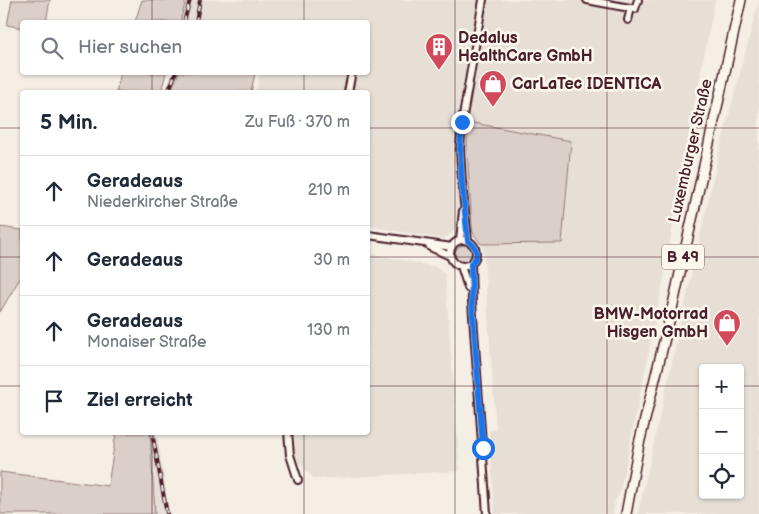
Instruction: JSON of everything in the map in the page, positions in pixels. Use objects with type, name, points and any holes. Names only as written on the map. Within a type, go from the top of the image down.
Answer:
[{"type":"main road","name":"Luxemburger Straße","points":[[626,514],[639,444],[672,309],[741,0]]},
{"type":"street","points":[[468,241],[460,149],[462,122],[483,0]]},
{"type":"street","points":[[587,0],[635,9],[638,0]]},
{"type":"street","points":[[628,20],[631,8]]},
{"type":"street","points":[[348,90],[351,75]]},
{"type":"street","points":[[450,256],[452,247],[460,240],[464,200]]},
{"type":"street","points":[[370,235],[452,247]]},
{"type":"street","points":[[460,240],[468,241],[474,245],[476,251],[474,261],[471,264],[472,302],[487,514]]},
{"type":"street","points":[[422,244],[450,256],[455,264],[461,266],[471,264]]},
{"type":"street","points":[[461,266],[472,302]]},
{"type":"street","points":[[288,435],[290,455],[298,480]]},
{"type":"shaded area","points":[[12,0],[50,0],[46,20],[20,20],[20,28],[7,25]]},
{"type":"shaded area","points":[[142,0],[186,0],[181,20],[136,20]]},
{"type":"shaded area","points":[[186,0],[715,0],[684,158],[665,273],[620,492],[615,501],[613,514],[495,514],[489,430],[496,430],[483,244],[562,243],[468,122],[467,149],[472,227],[456,230],[443,239],[370,226],[370,90],[256,90],[260,75],[370,75],[370,20],[181,20]]},
{"type":"shaded area","points":[[759,0],[759,514],[638,514],[718,157]]},
{"type":"shaded area","points":[[120,75],[165,75],[162,90],[116,90]]},
{"type":"shaded area","points":[[178,75],[255,75],[251,90],[171,90]]},
{"type":"shaded area","points":[[468,122],[571,141],[562,243],[481,244],[473,233],[472,227],[467,149]]},
{"type":"shaded area","points":[[0,227],[20,230],[20,278],[0,312]]},
{"type":"shaded area","points":[[464,245],[472,250],[473,254],[468,262],[464,263],[456,258],[455,254],[460,246]]},
{"type":"shaded area","points":[[370,253],[435,267],[445,274],[460,471],[314,479],[295,458],[294,435],[370,435]]},
{"type":"shaded area","points":[[116,435],[150,435],[155,514],[0,514],[0,472],[108,486]]},
{"type":"shaded area","points":[[150,435],[157,435],[169,514],[155,514]]},
{"type":"railway","points":[[185,20],[190,0]]},
{"type":"railway","points":[[196,20],[200,0]]},
{"type":"railway","points":[[169,90],[175,75]]},
{"type":"railway","points":[[153,435],[167,514]]},
{"type":"place","name":"Dedalus HealthCare GmbH","points":[[439,71]]},
{"type":"place","name":"CarLaTec IDENTICA","points":[[493,108]]},
{"type":"place","name":"BMW-Motorrad Hisgen GmbH","points":[[727,347]]},
{"type":"route","points":[[462,122],[460,149],[468,241],[474,245],[477,255],[471,264],[472,302],[483,448]]}]
